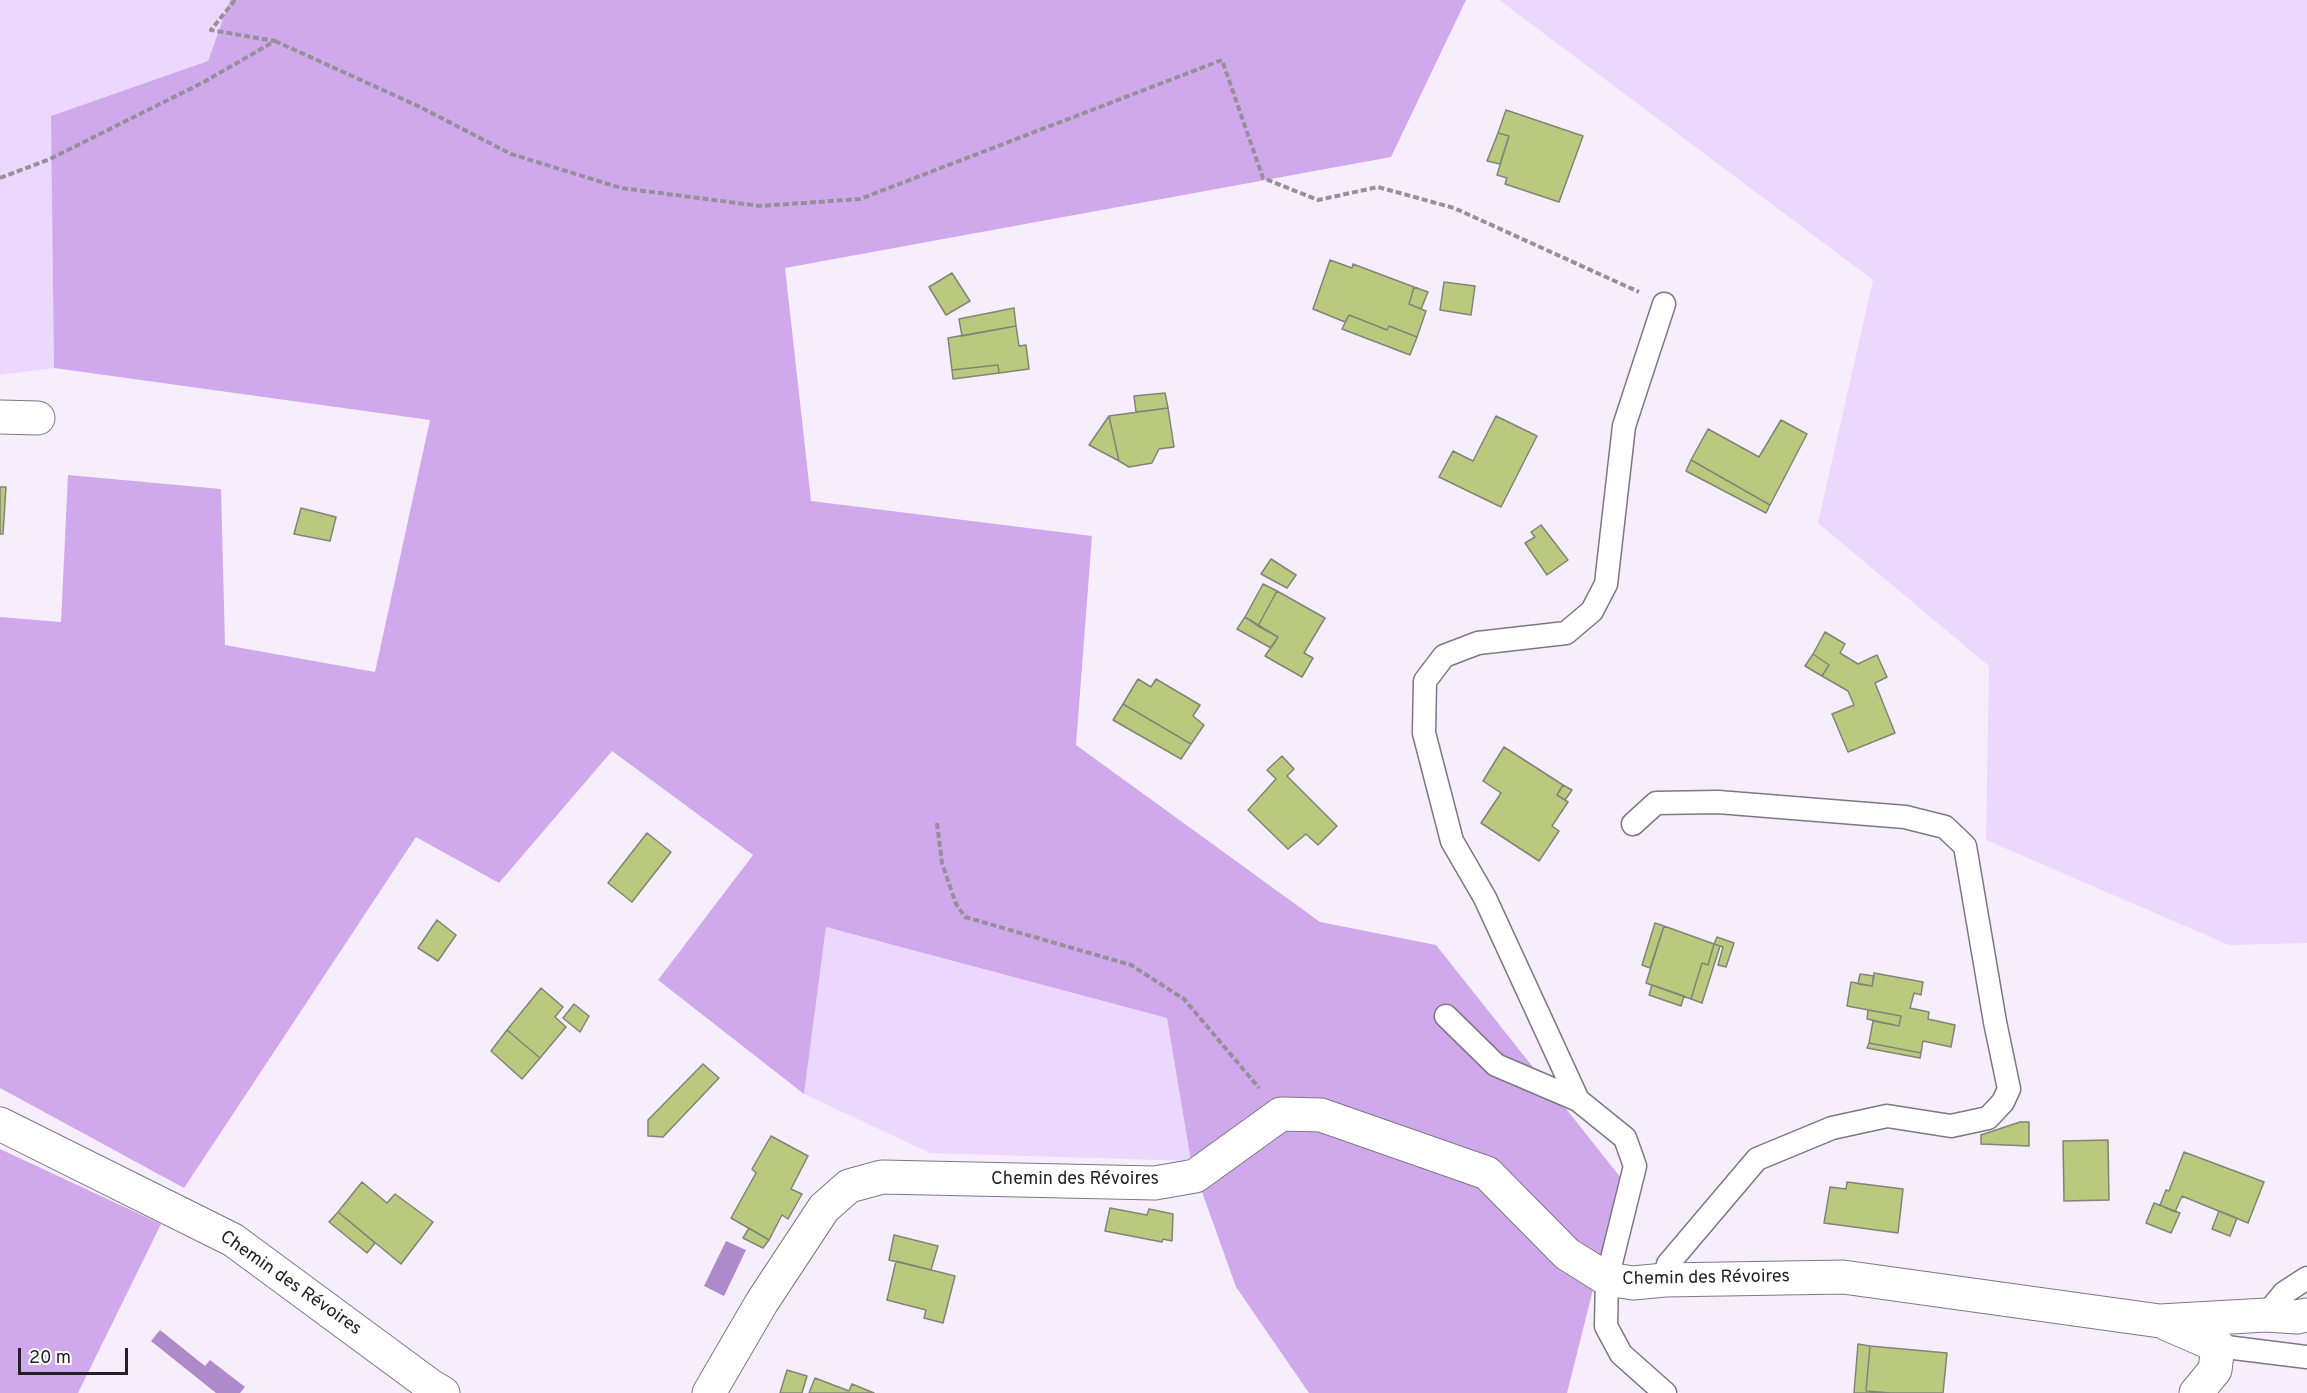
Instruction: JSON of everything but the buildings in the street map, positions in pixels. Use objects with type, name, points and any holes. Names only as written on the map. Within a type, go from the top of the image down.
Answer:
[{"type":"street","points":[[0,417],[38,418]]},
{"type":"street","name":"Chemin des Révoires","points":[[709,1393],[762,1302],[824,1208],[849,1185],[882,1177],[1155,1183],[1195,1176],[1281,1114],[1321,1115],[1487,1173],[1567,1254],[1607,1279],[1633,1283],[1665,1280],[1843,1277],[2160,1321],[2266,1315],[2307,1316]]},
{"type":"street","name":"Chemin des Révoires","points":[[0,1124],[233,1240],[430,1386],[443,1393]]},
{"type":"street","points":[[2160,1321],[2218,1346],[2215,1370],[2196,1393]]},
{"type":"lane","points":[[1578,1100],[1485,898],[1452,841],[1424,734],[1425,681],[1444,656],[1478,643],[1566,633],[1592,611],[1606,584],[1624,426],[1664,304]]},
{"type":"lane","points":[[1634,824],[1656,803],[1718,802],[1905,817],[1945,827],[1965,846],[1995,1022],[2009,1089],[2003,1102],[1988,1118],[1950,1126],[1887,1116],[1832,1128],[1757,1159],[1668,1264],[1665,1280]]},
{"type":"lane","points":[[1446,1016],[1496,1065],[1578,1100],[1625,1138],[1635,1166],[1607,1279],[1606,1326],[1621,1354],[1665,1393]]},
{"type":"lane","points":[[2266,1315],[2284,1293],[2307,1278]]},
{"type":"lane","points":[[2218,1346],[2307,1358]]},
{"type":"path","points":[[235,0],[211,30],[275,41],[418,106],[511,154],[621,188],[760,206],[860,199],[1222,60],[1263,178],[1318,200],[1378,187],[1455,208],[1664,304]]},
{"type":"path","points":[[0,178],[61,153],[204,82],[275,41]]},
{"type":"path","points":[[937,823],[942,863],[956,904],[965,917],[1131,965],[1184,999],[1281,1114]]},
{"type":"shaded area","points":[[0,0],[230,0],[208,61],[52,116],[54,368],[0,375]]},
{"type":"shaded area","points":[[230,0],[1466,0],[1391,157],[785,268],[811,501],[1092,536],[1076,745],[1320,922],[1436,945],[1621,1178],[1567,1393],[1309,1393],[1236,1287],[1191,1161],[1167,1018],[826,927],[804,1094],[658,980],[753,855],[612,751],[499,883],[416,837],[184,1188],[0,1088],[0,617],[61,622],[68,475],[221,489],[225,645],[375,672],[430,420],[54,368],[51,116],[208,61]]},
{"type":"shaded area","points":[[1499,0],[2307,0],[2307,943],[2229,945],[1986,840],[1989,666],[1818,523],[1873,280]]},
{"type":"shaded area","points":[[826,927],[1167,1018],[1191,1161],[930,1153],[804,1094]]},
{"type":"shaded area","points":[[0,1149],[161,1224],[78,1393],[0,1393]]},
{"type":"shaded area","points":[[726,1241],[746,1250],[724,1296],[704,1286]]},
{"type":"shaded area","points":[[160,1330],[205,1366],[210,1360],[245,1387],[240,1393],[216,1393],[151,1341]]}]
